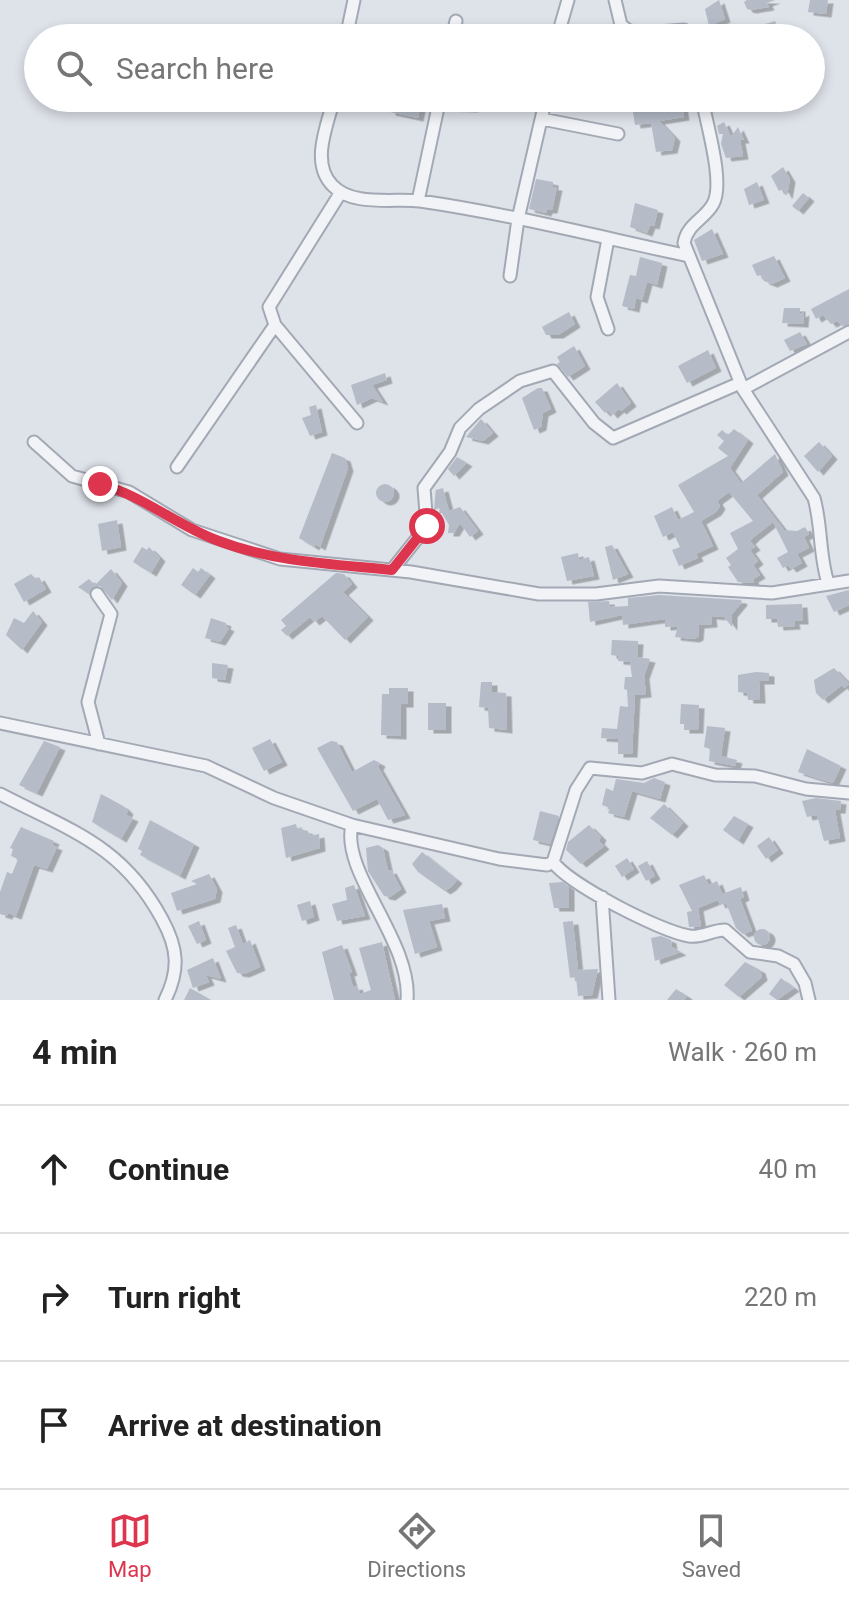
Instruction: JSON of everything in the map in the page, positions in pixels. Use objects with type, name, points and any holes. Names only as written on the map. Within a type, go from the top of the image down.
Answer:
[{"type":"street","points":[[349,24],[354,0]]},
{"type":"street","points":[[561,24],[568,0]]},
{"type":"street","points":[[615,0],[621,24]]},
{"type":"street","points":[[331,112],[321,152],[323,171],[332,186],[341,192],[372,199],[418,201],[518,219],[689,256]]},
{"type":"street","points":[[418,201],[437,112]]},
{"type":"street","points":[[510,276],[518,219],[543,112]]},
{"type":"street","points":[[704,112],[717,191],[711,209],[685,235],[689,256],[742,386],[814,498],[819,517],[821,557],[828,583]]},
{"type":"street","points":[[542,119],[618,134]]},
{"type":"street","points":[[341,192],[274,293],[269,307],[275,325],[357,423]]},
{"type":"street","points":[[608,239],[597,297],[608,329]]},
{"type":"street","points":[[177,467],[275,325]]},
{"type":"street","points":[[392,570],[427,526],[424,488],[450,452],[460,428],[479,409],[520,381],[553,371],[594,423],[613,438],[742,386],[849,332]]},
{"type":"street","points":[[34,442],[72,476],[129,492],[192,530],[280,559],[392,570],[539,594],[596,594],[659,586],[772,593],[849,581]]},
{"type":"street","points":[[97,594],[111,614],[88,702],[99,744]]},
{"type":"street","points":[[0,723],[206,766],[274,798],[352,825],[499,859],[539,865],[553,862],[602,897],[673,931],[699,936],[725,930],[750,952],[786,958],[802,976],[809,1000]]},
{"type":"street","points":[[553,862],[576,790],[590,768],[642,773],[672,764],[715,775],[755,776],[806,789],[849,793]]},
{"type":"street","points":[[0,794],[104,849],[139,880],[168,930],[178,960],[165,1000]]},
{"type":"street","points":[[352,825],[353,852],[402,961],[408,986],[407,1000]]},
{"type":"street","points":[[602,897],[609,1000]]},
{"type":"building","points":[[719,0],[725,19],[709,24],[705,9]]},
{"type":"building","points":[[775,0],[767,3],[769,7],[751,10],[744,2]]},
{"type":"building","points":[[810,0],[828,0],[826,14],[808,12]]},
{"type":"building","points":[[390,112],[419,112],[418,118]]},
{"type":"building","points":[[633,112],[683,112],[684,117],[659,121],[675,138],[672,150],[656,152],[651,123],[635,125]]},
{"type":"building","points":[[724,122],[731,137],[738,127],[744,140],[740,140],[743,156],[726,158],[721,144],[723,134],[719,134],[717,126]]},
{"type":"building","points":[[783,167],[790,179],[787,196],[783,189],[779,191],[771,176]]},
{"type":"building","points":[[536,179],[553,182],[553,187],[557,187],[552,210],[546,213],[529,209]]},
{"type":"building","points":[[757,182],[764,200],[749,205],[744,189]]},
{"type":"building","points":[[803,193],[809,198],[798,211],[792,206]]},
{"type":"building","points":[[635,203],[658,210],[654,226],[650,225],[647,233],[630,227]]},
{"type":"building","points":[[712,229],[723,254],[702,261],[694,240]]},
{"type":"building","points":[[774,256],[785,278],[772,284],[764,281],[761,275],[757,276],[752,265]]},
{"type":"building","points":[[640,257],[662,263],[657,285],[647,282],[642,300],[636,298],[634,309],[622,306],[630,275],[636,276]]},
{"type":"building","points":[[849,289],[849,324],[843,326],[837,321],[831,324],[823,315],[816,319],[811,309]]},
{"type":"building","points":[[784,308],[800,308],[800,314],[804,312],[803,324],[782,323]]},
{"type":"building","points":[[569,312],[575,324],[558,335],[546,335],[542,327]]},
{"type":"building","points":[[800,332],[807,344],[790,351],[784,340]]},
{"type":"building","points":[[574,346],[585,366],[568,377],[557,364],[560,362],[557,357]]},
{"type":"building","points":[[708,350],[716,368],[687,383],[678,366]]},
{"type":"building","points":[[385,373],[387,380],[372,385],[383,402],[372,398],[357,405],[351,385]]},
{"type":"building","points":[[617,383],[631,403],[612,415],[608,410],[605,413],[595,402]]},
{"type":"building","points":[[542,388],[551,409],[543,413],[541,427],[534,430],[522,398]]},
{"type":"building","points":[[316,405],[322,432],[310,436],[302,418],[311,415],[309,407]]},
{"type":"building","points":[[481,419],[493,433],[483,441],[466,437]]},
{"type":"building","points":[[734,429],[748,440],[730,468],[741,483],[775,454],[783,472],[757,495],[784,530],[797,531],[805,527],[809,534],[804,537],[809,548],[797,554],[802,563],[791,569],[788,565],[783,568],[777,558],[788,552],[773,522],[754,537],[750,541],[755,547],[750,550],[758,561],[753,565],[760,575],[753,579],[754,583],[738,582],[728,567],[731,565],[726,558],[738,549],[730,533],[753,521],[729,492],[717,501],[720,506],[716,512],[701,521],[713,546],[696,554],[698,558],[679,566],[672,550],[680,547],[673,532],[663,537],[654,516],[672,507],[678,520],[694,512],[678,485],[728,456],[718,448],[724,441],[717,435],[722,430],[728,435]]},
{"type":"building","points":[[819,442],[832,456],[818,472],[804,456]]},
{"type":"building","points":[[332,453],[345,458],[348,468],[320,547],[315,544],[314,547],[299,538]]},
{"type":"building","points":[[457,457],[467,463],[454,476],[448,469]]},
{"type":"building","points":[[381,484],[389,484],[394,493],[392,500],[381,502],[376,497],[376,489]]},
{"type":"building","points":[[436,487],[436,490],[443,488],[449,511],[460,507],[478,531],[470,537],[460,523],[454,533],[448,533],[449,525],[439,508],[434,510]]},
{"type":"building","points":[[117,520],[121,547],[102,551],[98,524]]},
{"type":"building","points":[[612,545],[628,574],[613,580],[605,547]]},
{"type":"building","points":[[142,547],[147,550],[149,547],[160,558],[151,573],[133,562]]},
{"type":"building","points":[[578,553],[579,560],[589,557],[594,576],[567,581],[561,557]]},
{"type":"building","points":[[193,568],[198,572],[201,568],[210,575],[195,595],[181,585]]},
{"type":"building","points":[[111,569],[122,583],[112,600],[100,586],[92,588],[89,594],[78,587],[89,579],[95,585]]},
{"type":"building","points":[[336,573],[344,574],[352,584],[343,592],[368,617],[345,640],[322,616],[314,622],[310,617],[287,636],[281,630],[286,626],[281,620]]},
{"type":"building","points":[[31,574],[36,579],[39,577],[46,589],[24,602],[14,584]]},
{"type":"building","points":[[849,590],[849,605],[834,612],[826,596]]},
{"type":"building","points":[[659,595],[742,602],[732,614],[732,627],[724,617],[711,616],[712,624],[699,625],[698,637],[694,639],[675,637],[678,626],[665,627],[665,619],[623,625],[622,615],[590,622],[588,602],[609,601],[610,607],[628,606],[628,598]]},
{"type":"building","points":[[802,604],[803,621],[794,621],[795,626],[778,627],[777,619],[766,619],[766,605]]},
{"type":"building","points":[[33,611],[42,622],[22,650],[6,635],[14,618],[24,623]]},
{"type":"building","points":[[211,618],[226,623],[225,626],[229,628],[220,642],[205,638]]},
{"type":"building","points":[[612,640],[638,641],[637,657],[650,659],[644,676],[646,694],[635,695],[632,754],[618,754],[618,739],[601,738],[602,728],[617,729],[620,706],[628,707],[625,677],[632,677],[630,662],[618,661],[618,656],[611,655]]},
{"type":"building","points":[[212,663],[228,665],[225,680],[212,678]]},
{"type":"building","points":[[834,668],[849,684],[844,688],[842,685],[823,700],[816,693],[814,680]]},
{"type":"building","points":[[769,673],[769,681],[759,681],[760,700],[748,700],[747,693],[738,692],[738,675]]},
{"type":"building","points":[[481,682],[492,682],[492,692],[506,693],[507,730],[489,728],[488,708],[479,707]]},
{"type":"building","points":[[389,688],[408,688],[408,704],[401,704],[401,736],[381,735],[382,694],[389,694]]},
{"type":"building","points":[[428,703],[446,703],[446,730],[428,730]]},
{"type":"building","points":[[681,704],[699,705],[698,730],[684,730],[684,724],[680,724]]},
{"type":"building","points":[[707,726],[725,728],[721,756],[737,760],[735,766],[709,761],[710,749],[704,747]]},
{"type":"building","points":[[270,739],[282,762],[264,771],[252,748]]},
{"type":"building","points":[[44,741],[60,747],[37,793],[19,785]]},
{"type":"building","points":[[331,741],[337,742],[352,772],[374,760],[380,763],[378,767],[405,815],[388,820],[377,799],[353,811],[317,748]]},
{"type":"building","points":[[807,749],[841,766],[833,783],[798,772]]},
{"type":"building","points":[[654,778],[665,782],[660,799],[632,791],[624,817],[608,813],[610,808],[602,805],[606,788],[613,791],[616,779],[644,783]]},
{"type":"building","points":[[101,794],[123,806],[128,811],[126,815],[133,818],[121,839],[92,822]]},
{"type":"building","points":[[816,798],[841,801],[840,810],[835,810],[840,838],[824,841],[817,815],[807,817],[802,801]]},
{"type":"building","points":[[664,804],[683,823],[672,835],[650,818]]},
{"type":"building","points":[[540,811],[559,816],[550,844],[533,840]]},
{"type":"building","points":[[734,816],[748,824],[738,841],[723,830]]},
{"type":"building","points":[[150,820],[194,844],[180,876],[140,855],[142,851],[138,849]]},
{"type":"building","points":[[296,824],[297,828],[308,831],[310,836],[319,834],[320,848],[286,858],[281,828]]},
{"type":"building","points":[[589,825],[601,837],[599,841],[604,846],[581,864],[566,850],[568,842]]},
{"type":"building","points":[[21,827],[54,841],[52,845],[57,847],[47,869],[34,865],[16,916],[8,913],[7,916],[0,914],[0,892],[7,872],[12,874],[18,859],[11,856],[13,849],[10,848]]},
{"type":"building","points":[[769,837],[778,850],[766,859],[757,846]]},
{"type":"building","points":[[378,845],[383,848],[388,871],[391,870],[401,889],[390,897],[384,896],[368,871],[366,848]]},
{"type":"building","points":[[422,852],[457,880],[451,887],[445,891],[418,872],[412,864]]},
{"type":"building","points":[[627,858],[634,869],[622,877],[615,866]]},
{"type":"building","points":[[647,861],[655,876],[646,881],[638,866]]},
{"type":"building","points":[[209,874],[217,889],[215,899],[177,911],[171,893],[197,884],[191,881]]},
{"type":"building","points":[[704,875],[709,885],[717,881],[722,894],[741,887],[744,897],[740,899],[752,931],[743,934],[736,928],[726,903],[720,905],[718,900],[698,908],[701,926],[689,927],[687,912],[692,911],[679,885]]},
{"type":"building","points":[[563,882],[569,887],[569,908],[554,908],[549,883]]},
{"type":"building","points":[[354,885],[365,916],[337,921],[332,904],[347,900],[345,888]]},
{"type":"building","points":[[310,901],[314,917],[302,921],[297,905]]},
{"type":"building","points":[[442,904],[445,918],[429,921],[437,947],[415,954],[403,910]]},
{"type":"building","points":[[199,921],[206,940],[197,944],[188,926]]},
{"type":"building","points":[[573,921],[578,970],[598,969],[592,995],[578,996],[576,977],[570,978],[563,922]]},
{"type":"building","points":[[236,925],[243,944],[250,940],[260,967],[244,974],[237,973],[226,951],[235,947],[228,928]]},
{"type":"building","points":[[762,929],[768,931],[768,943],[762,945],[756,943],[754,937],[756,931]]},
{"type":"building","points":[[661,936],[671,940],[672,947],[681,952],[655,961],[651,938]]},
{"type":"building","points":[[382,942],[395,1000],[334,1000],[322,952],[342,945],[352,972],[349,973],[353,987],[357,986],[360,994],[371,990],[359,948]]},
{"type":"building","points":[[213,958],[221,979],[206,975],[209,982],[193,988],[187,970]]},
{"type":"building","points":[[745,962],[760,970],[762,977],[739,997],[724,985]]},
{"type":"building","points":[[781,978],[794,988],[777,1000],[769,994]]},
{"type":"building","points":[[190,988],[211,1000],[184,1000]]},
{"type":"building","points":[[676,989],[687,996],[684,1000],[667,1000]]},
{"type":"route","points":[[100,484],[129,492],[192,530],[280,559],[392,570],[427,526]]}]
